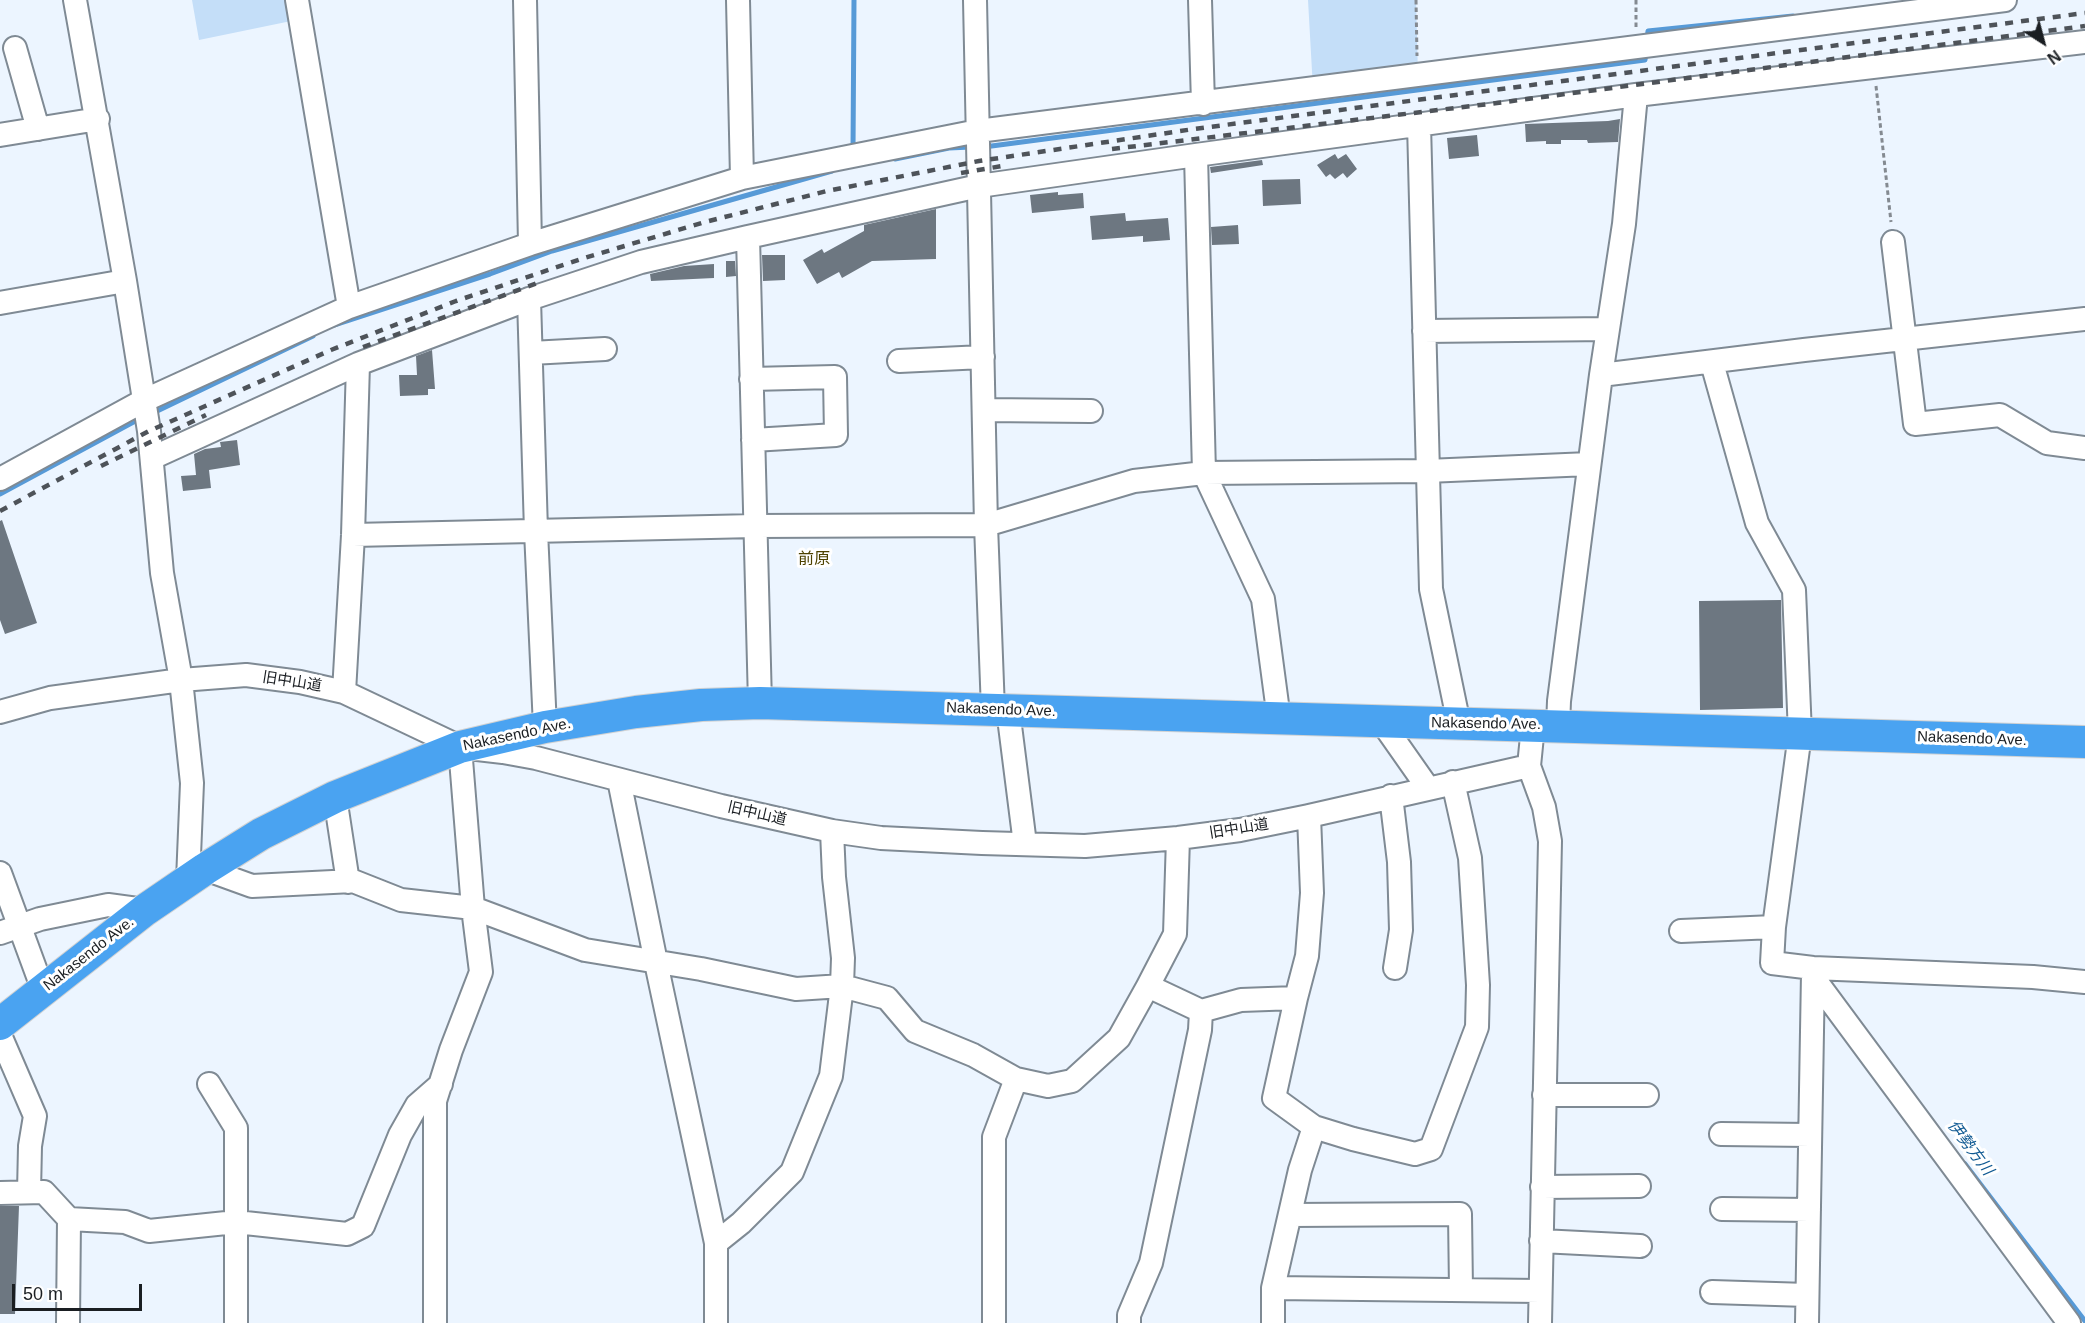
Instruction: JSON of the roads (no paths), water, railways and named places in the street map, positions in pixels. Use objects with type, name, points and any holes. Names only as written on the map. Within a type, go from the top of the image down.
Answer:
[{"type":"highway","name":"Nakasendo Ave.","points":[[0,1024],[145,910],[196,875],[261,834],[335,797],[460,747],[545,727],[636,712],[701,705],[760,703],[2085,742]]},
{"type":"street","points":[[75,0],[98,119],[152,458],[162,573],[181,680],[192,783],[196,875],[252,886],[353,881],[401,900],[473,908],[585,950],[701,969],[796,989],[842,986],[887,998],[915,1030],[973,1055],[1016,1079],[1048,1086],[1072,1080],[1119,1038],[1148,986],[1174,934],[1178,838]]},
{"type":"street","points":[[297,0],[349,307]]},
{"type":"street","points":[[525,0],[530,244]]},
{"type":"street","points":[[738,0],[742,178]]},
{"type":"street","points":[[975,0],[986,525],[1000,710],[1025,844]]},
{"type":"street","points":[[1200,0],[1203,104]]},
{"type":"street","points":[[1,474],[143,401],[349,307],[530,244],[742,178],[978,131],[1637,48],[1853,10],[2005,0]]},
{"type":"street","points":[[152,458],[358,364],[530,299],[641,262],[979,186],[1196,154],[1636,95],[2085,42]]},
{"type":"street","points":[[15,48],[38,129]]},
{"type":"street","points":[[1540,1323],[1550,841],[1544,807],[1529,766],[1545,726],[1589,464],[1624,224],[1636,95]]},
{"type":"street","points":[[0,135],[98,119]]},
{"type":"street","points":[[1419,124],[1431,589],[1459,724]]},
{"type":"street","points":[[1196,154],[1204,473],[1263,599],[1279,719]]},
{"type":"street","points":[[748,237],[760,703]]},
{"type":"street","points":[[1893,242],[1915,424],[2000,415],[2047,443],[2085,448]]},
{"type":"street","points":[[0,303],[125,281]]},
{"type":"street","points":[[530,299],[536,531],[545,727]]},
{"type":"street","points":[[1601,375],[2085,320]]},
{"type":"street","points":[[1424,331],[1608,329]]},
{"type":"street","points":[[531,353],[605,349]]},
{"type":"street","points":[[898,361],[983,357]]},
{"type":"street","points":[[1712,363],[1757,523],[1794,590],[1800,734],[1774,927],[1772,963],[1813,973],[2033,977],[2085,982]]},
{"type":"street","points":[[344,692],[353,535],[358,364]]},
{"type":"street","points":[[751,379],[835,377],[836,435],[753,440]]},
{"type":"street","points":[[984,410],[1091,411]]},
{"type":"street","points":[[353,535],[755,526],[986,525],[1134,481],[1204,473],[1427,471],[1589,464]]},
{"type":"street","name":"旧中山道","points":[[0,712],[50,698],[181,680],[246,675],[300,682],[344,692],[460,747],[536,758],[721,806],[832,831],[881,838],[1025,844],[1085,846],[1240,830],[1529,766]]},
{"type":"street","points":[[1381,721],[1428,788]]},
{"type":"street","points":[[435,1323],[435,1101],[481,972],[473,908],[460,747]]},
{"type":"street","points":[[619,780],[716,1243],[716,1323]]},
{"type":"street","points":[[1309,816],[1312,893],[1307,956],[1274,1098],[1314,1127],[1415,1154],[1431,1149],[1478,1027],[1478,985],[1470,858],[1453,782]]},
{"type":"street","points":[[1391,796],[1400,862],[1401,930],[1395,968]]},
{"type":"street","points":[[335,797],[348,882]]},
{"type":"street","points":[[716,1243],[741,1223],[792,1172],[831,1076],[842,986],[843,958],[834,877],[832,831]]},
{"type":"street","points":[[0,873],[9,929],[43,990]]},
{"type":"street","points":[[9,929],[40,919],[108,905],[145,910]]},
{"type":"street","points":[[1681,931],[1774,927]]},
{"type":"street","points":[[1807,1323],[1813,973]]},
{"type":"street","points":[[1813,973],[2069,1323]]},
{"type":"street","points":[[1148,986],[1201,1011],[1242,1000],[1296,998]]},
{"type":"street","points":[[1129,1323],[1129,1316],[1151,1263],[1200,1030],[1201,1011]]},
{"type":"street","points":[[0,1035],[34,1116],[30,1146],[29,1192]]},
{"type":"street","points":[[993,1323],[994,1137],[1016,1079]]},
{"type":"street","points":[[209,1084],[236,1128],[236,1323]]},
{"type":"street","points":[[69,1219],[125,1222],[149,1232],[236,1221],[347,1234],[363,1226],[400,1135],[417,1105],[441,1084]]},
{"type":"street","points":[[1544,1095],[1647,1095]]},
{"type":"street","points":[[1273,1323],[1273,1288],[1300,1170],[1314,1127]]},
{"type":"street","points":[[1721,1134],[1810,1135]]},
{"type":"street","points":[[1542,1187],[1639,1186]]},
{"type":"street","points":[[0,1193],[44,1192],[69,1219],[68,1323]]},
{"type":"street","points":[[1722,1209],[1809,1210]]},
{"type":"street","points":[[1290,1215],[1460,1214],[1461,1290]]},
{"type":"street","points":[[1541,1241],[1640,1246]]},
{"type":"street","points":[[1273,1288],[1540,1291]]},
{"type":"street","points":[[1712,1292],[1808,1295]]},
{"type":"waterway","points":[[853,151],[854,0]]},
{"type":"waterway","points":[[1647,40],[1648,31],[1793,16]]},
{"type":"waterway","points":[[984,147],[1645,60],[1646,53]]},
{"type":"waterway","points":[[895,159],[949,148],[971,147]]},
{"type":"waterway","points":[[334,325],[490,274],[552,251],[832,171]]},
{"type":"waterway","points":[[153,413],[313,336]]},
{"type":"waterway","points":[[0,494],[139,419]]},
{"type":"waterway","name":"伊勢方川","points":[[1965,1164],[2085,1321]]},
{"type":"railway","points":[[0,511],[149,431],[331,350],[456,301],[581,259],[705,222],[827,191],[979,161],[1194,129],[2085,13]]},
{"type":"railway","points":[[1112,149],[1497,103],[2085,26]]},
{"type":"railway","points":[[961,173],[1002,166]]},
{"type":"railway","points":[[363,347],[540,282]]},
{"type":"railway","points":[[101,466],[206,415]]},
{"type":"district","name":"前原","points":[[814,560]]}]
